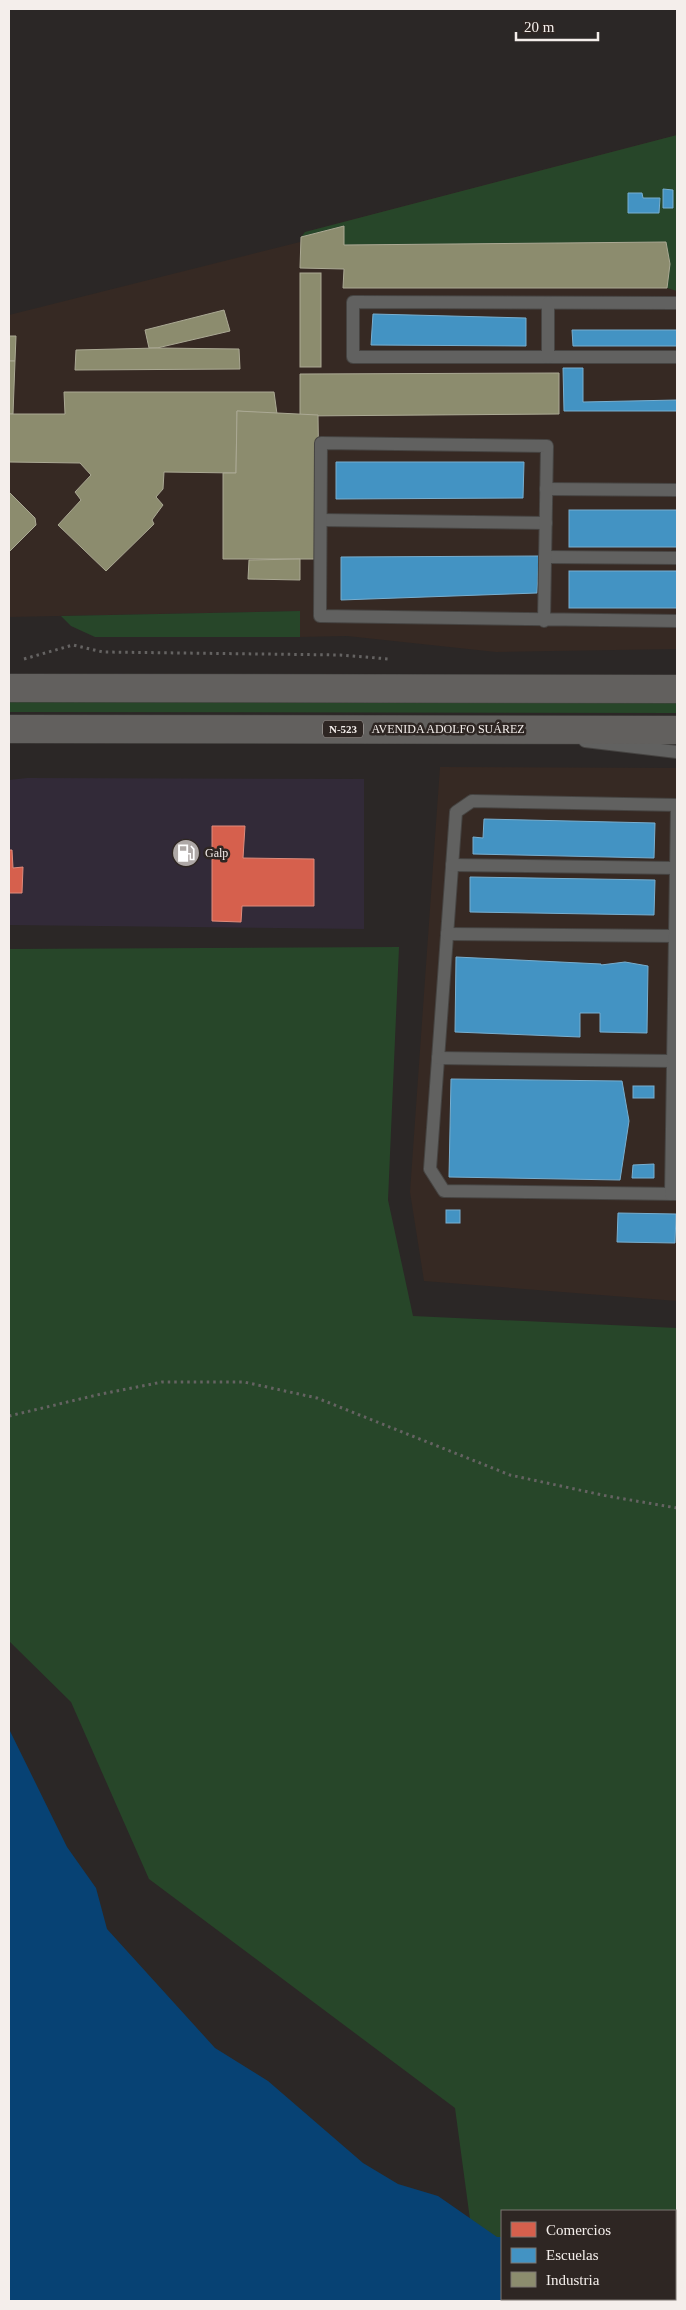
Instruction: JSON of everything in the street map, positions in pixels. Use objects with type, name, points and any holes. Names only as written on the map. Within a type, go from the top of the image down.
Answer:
[{"type":"highway","points":[[9,688],[677,689]]},
{"type":"highway","name":"AVENIDA ADOLFO SUÁREZ","points":[[9,729],[677,730]]},
{"type":"lane","points":[[677,303],[353,302],[352,357],[677,357]]},
{"type":"lane","points":[[548,303],[548,357]]},
{"type":"lane","points":[[544,621],[547,446],[322,443],[320,616],[544,621],[677,621]]},
{"type":"lane","points":[[546,489],[677,490]]},
{"type":"lane","points":[[320,520],[546,523]]},
{"type":"lane","points":[[545,557],[677,558]]},
{"type":"lane","points":[[488,729],[677,752]]},
{"type":"lane","points":[[472,801],[677,805],[676,936],[672,1061],[674,1194],[444,1191],[430,1169],[452,865],[456,812],[472,801]]},
{"type":"lane","points":[[452,865],[676,868]]},
{"type":"lane","points":[[447,934],[676,936]]},
{"type":"lane","points":[[438,1058],[672,1061]]},
{"type":"path","points":[[18,660],[73,645],[104,652],[340,655],[398,659]]},
{"type":"path","points":[[9,1416],[100,1394],[162,1382],[244,1382],[317,1398],[510,1475],[607,1496],[677,1508]]},
{"type":"shaded area","points":[[677,135],[677,649],[496,652],[347,636],[300,637],[299,611],[9,617],[9,315],[300,242],[305,232]]},
{"type":"shaded area","points":[[440,767],[677,768],[677,1301],[424,1281],[410,1192]]},
{"type":"shaded area","name":"Galp","points":[[27,778],[364,779],[364,929],[9,925],[9,780]]},
{"type":"green space","points":[[677,135],[677,291],[667,288],[666,242],[344,245],[344,226],[301,237],[305,232]]},
{"type":"green space","points":[[300,611],[300,637],[95,637],[71,626],[61,616]]},
{"type":"green space","points":[[9,702],[677,702],[677,713],[9,712]]},
{"type":"green space","points":[[399,947],[388,1200],[413,1316],[677,1328],[677,2301],[481,2301],[455,2108],[149,1879],[71,1702],[9,1641],[9,949]]},
{"type":"water","points":[[9,1729],[67,1847],[96,1888],[107,1929],[215,2048],[268,2081],[363,2163],[398,2184],[438,2196],[497,2237],[501,2237],[501,2300],[676,2300],[677,2273],[677,2301],[9,2301]]},
{"type":"building: Comercios","points":[[212,826],[245,826],[243,858],[314,859],[314,906],[242,906],[241,922],[212,921]]},
{"type":"building: Comercios","points":[[9,850],[12,850],[13,868],[23,867],[22,893],[9,893]]},
{"type":"building: Escuelas","points":[[663,189],[673,190],[673,208],[663,208]]},
{"type":"building: Escuelas","points":[[628,193],[642,193],[643,198],[660,198],[659,213],[628,213]]},
{"type":"building: Escuelas","points":[[373,314],[526,318],[526,346],[371,345]]},
{"type":"building: Escuelas","points":[[572,330],[677,330],[677,346],[573,346]]},
{"type":"building: Escuelas","points":[[563,368],[583,368],[583,402],[677,400],[677,411],[564,411]]},
{"type":"building: Escuelas","points":[[336,462],[524,462],[523,498],[336,499]]},
{"type":"building: Escuelas","points":[[569,510],[677,510],[677,547],[569,547]]},
{"type":"building: Escuelas","points":[[539,556],[537,593],[341,600],[341,557]]},
{"type":"building: Escuelas","points":[[569,571],[677,571],[677,608],[569,608]]},
{"type":"building: Escuelas","points":[[484,819],[655,823],[654,858],[473,854],[473,837],[483,838]]},
{"type":"building: Escuelas","points":[[470,877],[655,880],[654,915],[470,912]]},
{"type":"building: Escuelas","points":[[456,957],[601,965],[625,962],[648,966],[647,1033],[600,1032],[600,1013],[580,1013],[580,1037],[455,1032]]},
{"type":"building: Escuelas","points":[[451,1079],[622,1081],[629,1121],[620,1180],[449,1177]]},
{"type":"building: Escuelas","points":[[633,1086],[654,1086],[654,1098],[633,1098]]},
{"type":"building: Escuelas","points":[[654,1164],[654,1178],[632,1178],[633,1165]]},
{"type":"building: Escuelas","points":[[446,1210],[460,1210],[460,1223],[446,1223]]},
{"type":"building: Escuelas","points":[[618,1213],[676,1214],[675,1243],[617,1242]]},
{"type":"building: Industria","points":[[344,226],[344,245],[666,242],[670,264],[667,288],[343,288],[344,269],[300,268],[301,237]]},
{"type":"building: Industria","points":[[300,273],[321,273],[321,367],[300,367]]},
{"type":"building: Industria","points":[[224,310],[230,331],[157,348],[149,348],[145,330]]},
{"type":"building: Industria","points":[[9,336],[16,336],[15,361],[9,361]]},
{"type":"building: Industria","points":[[157,348],[239,349],[240,369],[75,370],[76,350]]},
{"type":"building: Industria","points":[[9,361],[15,361],[13,414],[9,414]]},
{"type":"building: Industria","points":[[559,373],[559,414],[300,416],[300,374]]},
{"type":"building: Industria","points":[[64,392],[274,392],[277,414],[237,411],[236,473],[164,472],[163,489],[156,497],[163,505],[152,520],[154,524],[106,571],[58,525],[81,500],[75,492],[91,475],[80,463],[9,462],[9,414],[65,414]]},
{"type":"building: Industria","points":[[237,411],[318,415],[320,559],[223,559],[223,473],[236,473]]},
{"type":"building: Industria","points":[[9,492],[35,518],[36,525],[9,552]]},
{"type":"building: Industria","points":[[300,559],[300,580],[248,579],[249,560]]},
{"type":"place","name":"Galp","points":[[186,853]]}]
